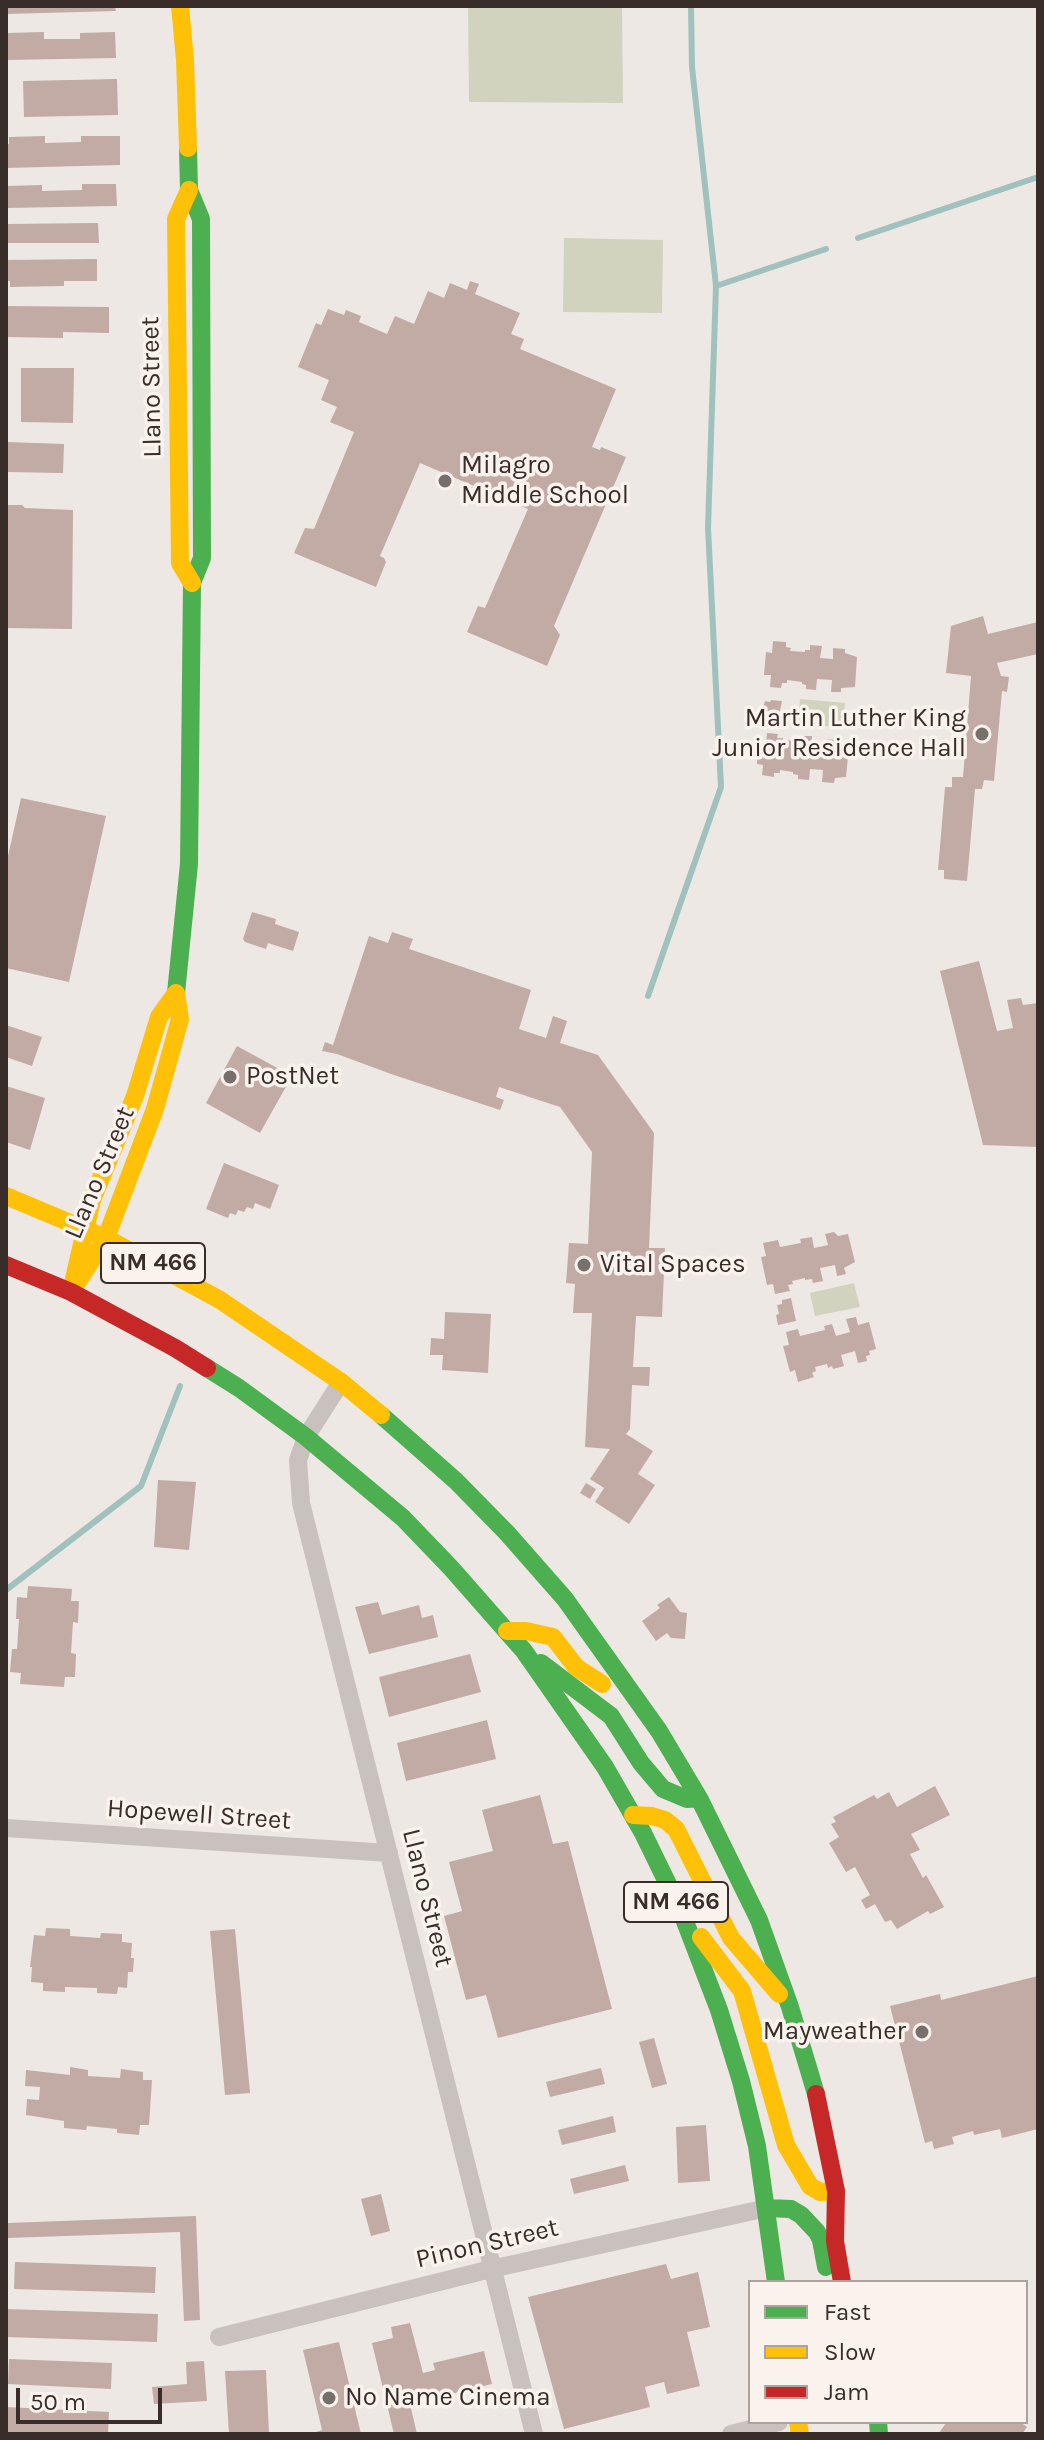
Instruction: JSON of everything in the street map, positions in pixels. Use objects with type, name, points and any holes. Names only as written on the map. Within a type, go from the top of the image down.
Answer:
[{"type":"main road","name":"Llano Street","points":[[71,1292],[106,1238],[155,1109],[180,1019],[176,993],[189,864],[192,583],[202,558],[209,395],[201,219],[189,190],[180,6]]},
{"type":"main road","name":"Llano Street","points":[[189,190],[176,219],[180,563],[192,583]]},
{"type":"main road","points":[[178,396],[209,395]]},
{"type":"main road","name":"Llano Street","points":[[71,1292],[92,1200],[135,1096],[159,1017],[176,993]]},
{"type":"main road","name":"NM 466","points":[[6,1196],[106,1238],[220,1300],[341,1382],[456,1481],[565,1599],[659,1731],[699,1798],[759,1920],[812,2076],[836,2191],[835,2241],[842,2280]]},
{"type":"main road","name":"NM 466","points":[[6,1265],[71,1292],[149,1334],[239,1388],[306,1437],[403,1518],[524,1651],[605,1767],[681,1911],[719,2010],[741,2081],[757,2146],[776,2280]]},
{"type":"main road","points":[[507,1631],[553,1637],[576,1667],[659,1731]]},
{"type":"main road","points":[[524,1651],[611,1716],[641,1763],[663,1789],[687,1799],[699,1798]]},
{"type":"main road","points":[[633,1815],[665,1820],[676,1829],[731,1938],[790,2007]]},
{"type":"main road","points":[[681,1911],[742,1991],[786,2145],[810,2186],[820,2192],[836,2191],[857,2280]]},
{"type":"main road","points":[[767,2208],[791,2209],[817,2232],[829,2280]]},
{"type":"street","name":"Llano Street","points":[[341,1382],[306,1437],[298,1460],[301,1503],[534,2434]]},
{"type":"street","name":"Hopewell Street","points":[[6,1828],[389,1853]]},
{"type":"street","name":"Pinon Street","points":[[219,2337],[491,2269],[767,2208]]},
{"type":"street","points":[[731,2434],[771,2424]]},
{"type":"green space","points":[[468,6],[622,6],[623,103],[469,102]]},
{"type":"green space","points":[[564,238],[663,240],[662,313],[563,312]]},
{"type":"green space","points":[[800,699],[845,703],[843,728],[798,723]]},
{"type":"green space","points":[[854,1283],[860,1307],[815,1316],[810,1293]]},
{"type":"building","points":[[6,6],[115,6],[116,11],[6,14]]},
{"type":"building","points":[[44,32],[44,39],[80,39],[80,33],[115,32],[116,58],[6,60],[7,33]]},
{"type":"building","points":[[117,79],[118,115],[24,117],[23,81]]},
{"type":"building","points":[[45,136],[45,143],[81,142],[81,136],[120,136],[120,165],[6,168],[9,137]]},
{"type":"building","points":[[82,184],[116,184],[117,206],[6,208],[6,186],[42,185],[42,191],[82,190]]},
{"type":"building","points":[[98,223],[99,243],[6,243],[6,224]]},
{"type":"building","points":[[97,259],[97,281],[64,281],[64,286],[10,287],[10,281],[6,281],[6,260]]},
{"type":"building","points":[[470,281],[479,284],[475,294],[520,313],[511,334],[524,339],[520,349],[616,389],[592,447],[600,450],[601,447],[626,457],[554,626],[560,635],[547,666],[467,632],[478,606],[485,608],[528,509],[420,463],[380,556],[386,562],[376,587],[294,553],[305,528],[314,529],[354,432],[330,422],[337,407],[321,400],[329,380],[298,367],[316,323],[321,325],[328,309],[344,315],[346,310],[361,316],[359,322],[387,334],[395,316],[414,324],[428,291],[444,298],[450,283],[467,290]]},
{"type":"building","points":[[6,306],[109,307],[109,333],[63,332],[63,338],[8,337]]},
{"type":"building","points":[[21,368],[74,368],[73,423],[21,422]]},
{"type":"building","points":[[6,442],[64,444],[63,473],[6,472]]},
{"type":"building","points":[[6,505],[73,510],[72,629],[6,628]]},
{"type":"building","name":"Martin Luther King Junior Residence Hall","points":[[983,616],[988,634],[1038,622],[1038,654],[997,663],[1001,676],[1009,677],[1007,692],[1002,691],[994,781],[984,780],[982,789],[975,789],[967,881],[944,879],[944,870],[938,870],[945,787],[952,787],[952,777],[963,777],[971,676],[946,673],[951,626]]},
{"type":"building","points":[[773,641],[786,642],[790,651],[805,652],[810,650],[810,645],[822,646],[820,658],[833,659],[833,648],[845,649],[845,653],[857,657],[855,687],[831,692],[832,680],[817,679],[816,690],[806,689],[802,682],[787,680],[781,688],[770,687],[771,675],[764,675],[766,652],[772,653]]},
{"type":"building","points":[[765,701],[782,701],[778,721],[760,719]]},
{"type":"building","points":[[767,733],[778,734],[777,738],[783,740],[796,741],[802,736],[812,736],[811,748],[826,749],[827,739],[849,747],[846,777],[835,778],[834,783],[822,782],[823,770],[810,769],[809,780],[798,779],[793,772],[780,770],[780,773],[774,773],[774,777],[762,775],[763,765],[757,764],[758,744],[766,745]]},
{"type":"building","points":[[21,798],[106,816],[69,982],[6,968],[6,865]]},
{"type":"building","points":[[252,912],[276,919],[275,924],[299,932],[293,951],[268,943],[266,949],[245,942],[243,939]]},
{"type":"building","points":[[392,932],[413,939],[409,949],[531,990],[519,1029],[546,1038],[553,1016],[567,1021],[560,1043],[598,1055],[654,1133],[649,1248],[665,1248],[662,1317],[636,1316],[633,1367],[650,1367],[649,1386],[632,1385],[630,1429],[626,1434],[653,1451],[638,1474],[655,1485],[629,1524],[595,1502],[604,1488],[590,1479],[610,1449],[585,1447],[592,1313],[573,1313],[575,1284],[566,1283],[569,1243],[588,1244],[592,1152],[560,1107],[499,1087],[496,1097],[504,1100],[500,1110],[322,1051],[325,1042],[333,1045],[369,936],[388,943]]},
{"type":"building","points":[[979,961],[997,1031],[1013,1028],[1007,1000],[1021,998],[1023,1005],[1038,1003],[1038,1147],[983,1145],[940,971]]},
{"type":"building","points":[[6,1025],[42,1037],[32,1066],[6,1057]]},
{"type":"building","points":[[237,1046],[292,1076],[260,1133],[206,1103]]},
{"type":"building","points":[[6,1086],[45,1098],[30,1150],[6,1142]]},
{"type":"building","points":[[224,1163],[279,1185],[270,1209],[255,1203],[253,1209],[238,1210],[236,1215],[230,1213],[228,1218],[206,1209]]},
{"type":"building","points":[[834,1232],[838,1236],[848,1234],[855,1262],[844,1268],[846,1274],[837,1276],[835,1265],[820,1268],[823,1281],[813,1283],[812,1279],[805,1278],[792,1281],[793,1284],[788,1285],[790,1291],[775,1294],[773,1284],[767,1285],[761,1257],[766,1256],[763,1243],[778,1240],[780,1247],[801,1243],[800,1239],[812,1237],[814,1248],[828,1245],[825,1234]]},
{"type":"building","points":[[791,1298],[796,1321],[778,1325],[777,1305]]},
{"type":"building","points":[[445,1312],[491,1314],[488,1373],[442,1370],[443,1355],[430,1355],[431,1338],[444,1339]]},
{"type":"building","points":[[856,1317],[858,1325],[869,1322],[876,1349],[869,1351],[867,1361],[858,1363],[855,1351],[841,1355],[844,1366],[833,1369],[832,1366],[828,1368],[827,1364],[815,1367],[814,1377],[798,1382],[795,1370],[790,1372],[783,1346],[789,1345],[786,1332],[798,1329],[800,1336],[825,1330],[824,1326],[832,1324],[836,1336],[850,1332],[846,1319]]},
{"type":"building","points":[[158,1480],[196,1482],[189,1550],[154,1547]]},
{"type":"building","points":[[586,1483],[596,1489],[590,1499],[580,1493]]},
{"type":"building","points":[[28,1586],[72,1589],[71,1601],[79,1601],[78,1623],[73,1622],[71,1653],[76,1654],[75,1677],[65,1677],[64,1687],[20,1684],[21,1673],[10,1672],[12,1649],[17,1649],[17,1597],[27,1598]]},
{"type":"building","points":[[669,1597],[680,1612],[687,1613],[685,1639],[671,1638],[667,1633],[656,1641],[642,1621]]},
{"type":"building","points":[[378,1602],[382,1615],[419,1605],[422,1618],[433,1615],[438,1637],[369,1654],[355,1607]]},
{"type":"building","points":[[470,1654],[481,1692],[389,1717],[379,1677]]},
{"type":"building","points":[[487,1720],[496,1759],[406,1781],[397,1743]]},
{"type":"building","points":[[935,1786],[950,1815],[911,1834],[920,1850],[910,1854],[944,1907],[930,1914],[928,1911],[897,1929],[891,1920],[885,1922],[875,1904],[866,1909],[861,1900],[870,1895],[855,1867],[846,1872],[829,1843],[839,1837],[831,1824],[836,1822],[833,1817],[874,1795],[877,1799],[889,1792],[897,1807]]},
{"type":"building","points":[[540,1795],[553,1844],[568,1841],[612,2009],[498,2038],[486,1995],[466,2000],[444,1916],[462,1911],[449,1862],[493,1851],[482,1810]]},
{"type":"building","points":[[661,1904],[666,1913],[660,1921],[653,1908]]},
{"type":"building","points":[[46,1928],[70,1929],[70,1936],[100,1938],[101,1933],[122,1934],[122,1942],[132,1943],[131,1958],[134,1958],[133,1972],[128,1972],[127,1988],[118,1987],[117,1994],[97,1993],[97,1988],[65,1987],[65,1992],[43,1991],[43,1983],[31,1982],[30,1967],[34,1935],[45,1936]]},
{"type":"building","points":[[235,1929],[250,2093],[225,2095],[210,1931]]},
{"type":"building","points":[[1038,1976],[1038,2129],[1002,2138],[1000,2129],[974,2135],[973,2131],[952,2137],[954,2144],[934,2149],[932,2141],[925,2143],[890,2006],[940,1994],[941,2000]]},
{"type":"building","points":[[654,2038],[667,2084],[652,2088],[639,2042]]},
{"type":"building","points":[[70,2067],[88,2070],[88,2076],[120,2078],[121,2069],[143,2072],[143,2080],[152,2080],[149,2125],[140,2125],[139,2135],[87,2126],[86,2130],[64,2128],[64,2121],[26,2115],[27,2099],[39,2100],[40,2087],[25,2086],[26,2070],[70,2075]]},
{"type":"building","points":[[601,2068],[605,2084],[550,2097],[546,2082]]},
{"type":"building","points":[[613,2116],[616,2132],[562,2145],[558,2130]]},
{"type":"building","points":[[706,2125],[710,2181],[678,2183],[676,2127]]},
{"type":"building","points":[[625,2165],[629,2181],[574,2194],[570,2179]]},
{"type":"building","points":[[381,2194],[390,2231],[371,2236],[361,2199]]},
{"type":"building","points":[[196,2216],[200,2320],[184,2321],[180,2232],[8,2238],[8,2223]]},
{"type":"building","points":[[15,2262],[156,2267],[155,2293],[14,2289]]},
{"type":"building","points":[[666,2264],[671,2279],[698,2272],[710,2327],[687,2332],[700,2386],[667,2394],[664,2382],[645,2387],[650,2407],[564,2429],[528,2297]]},
{"type":"building","points":[[6,2309],[158,2314],[157,2342],[6,2337]]},
{"type":"building","points":[[410,2323],[423,2373],[435,2370],[433,2363],[484,2351],[492,2384],[410,2404],[417,2434],[394,2434],[372,2343],[393,2338],[391,2327]]},
{"type":"building","points":[[339,2342],[361,2434],[310,2434],[322,2430],[303,2350]]},
{"type":"building","points":[[9,2359],[112,2363],[111,2389],[8,2384]]},
{"type":"building","points":[[204,2361],[207,2401],[154,2404],[152,2387],[187,2384],[186,2362]]},
{"type":"building","points":[[266,2370],[269,2434],[229,2434],[225,2371]]},
{"type":"building","points":[[6,2407],[109,2412],[108,2434],[6,2432]]},
{"type":"building","points":[[946,2424],[1023,2424],[1027,2427],[1022,2434],[938,2434]]},
{"type":"waterway","points":[[691,6],[692,67],[716,286]]},
{"type":"waterway","points":[[858,238],[1038,177]]},
{"type":"waterway","points":[[648,996],[721,787],[708,528],[716,286],[826,249]]},
{"type":"waterway","points":[[6,1590],[141,1486],[180,1386]]},
{"type":"traffic: fast","points":[[176,993],[189,864],[192,583],[202,558],[201,219],[189,190],[188,148]]},
{"type":"traffic: fast","points":[[207,1368],[306,1437],[403,1518],[524,1651],[605,1767],[643,1833],[681,1911],[719,2010],[757,2146],[776,2280]]},
{"type":"traffic: fast","points":[[381,1415],[456,1481],[507,1533],[565,1599],[659,1731],[699,1798],[759,1920],[816,2094]]},
{"type":"traffic: fast","points":[[541,1663],[611,1716],[641,1763],[663,1789],[687,1799],[699,1798]]},
{"type":"traffic: fast","points":[[767,2208],[791,2209],[801,2215],[821,2240],[826,2267]]},
{"type":"traffic: fast","points":[[878,2424],[879,2434]]},
{"type":"traffic: slow","points":[[180,6],[188,148]]},
{"type":"traffic: slow","points":[[189,190],[176,219],[180,563],[192,583]]},
{"type":"traffic: slow","points":[[176,993],[180,1019],[155,1109],[106,1238],[71,1292],[92,1200],[135,1096],[159,1017],[176,993]]},
{"type":"traffic: slow","points":[[6,1196],[106,1238],[220,1300],[341,1382],[381,1415]]},
{"type":"traffic: slow","points":[[507,1631],[526,1631],[553,1637],[576,1667],[602,1684]]},
{"type":"traffic: slow","points":[[633,1815],[665,1820],[676,1829],[731,1938],[779,1994]]},
{"type":"traffic: slow","points":[[701,1937],[742,1991],[786,2145],[810,2186],[820,2192],[836,2191]]},
{"type":"traffic: slow","points":[[798,2424],[800,2434]]},
{"type":"traffic: jam","points":[[6,1265],[71,1292],[207,1368]]},
{"type":"traffic: jam","points":[[816,2094],[836,2191],[835,2241],[842,2280]]},
{"type":"place","name":"Milagro Middle School","points":[[445,481]]},
{"type":"place","name":"Martin Luther King Junior Residence Hall","points":[[982,734]]},
{"type":"place","name":"PostNet","points":[[230,1077]]},
{"type":"place","name":"Vital Spaces","points":[[584,1265]]},
{"type":"place","name":"Mayweather","points":[[922,2032]]},
{"type":"place","name":"No Name Cinema","points":[[329,2398]]}]
